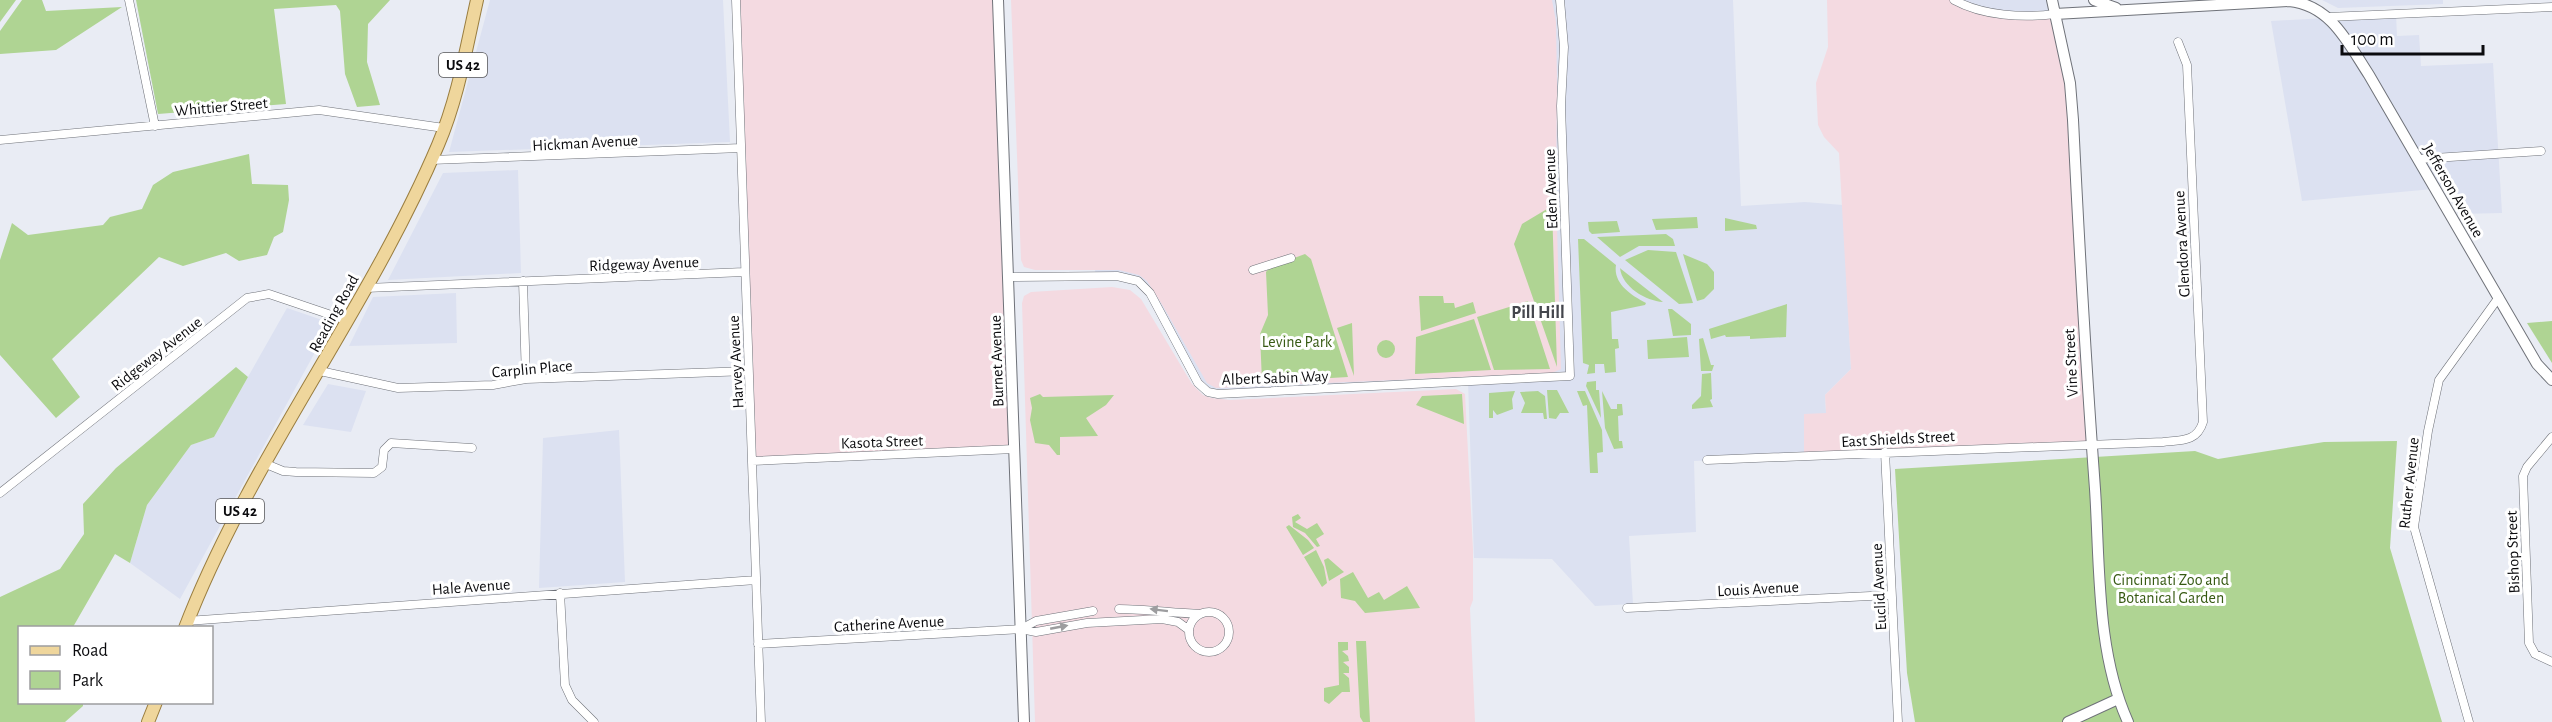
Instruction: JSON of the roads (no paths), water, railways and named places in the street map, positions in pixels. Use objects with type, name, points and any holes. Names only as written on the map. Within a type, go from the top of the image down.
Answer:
[{"type":"main road","name":"Reading Road","points":[[186,624],[212,560],[406,215],[444,128],[460,82],[477,0]]},
{"type":"main road","points":[[148,722],[155,704]]},
{"type":"street","points":[[129,0],[155,126]]},
{"type":"street","name":"Harvey Avenue","points":[[736,0],[761,722]]},
{"type":"street","name":"Burnet Avenue","points":[[998,0],[1024,722]]},
{"type":"street","name":"Eden Avenue","points":[[1560,0],[1564,47],[1561,98],[1570,376]]},
{"type":"street","points":[[1954,0],[2000,13],[2055,14],[2289,1],[2306,4],[2328,17],[2552,8]]},
{"type":"street","name":"Vine Street","points":[[2052,0],[2070,83],[2086,384],[2105,624],[2118,699],[2128,722]]},
{"type":"street","points":[[2094,0],[2119,9]]},
{"type":"street","name":"Jefferson Avenue","points":[[2328,17],[2369,75],[2537,364],[2552,380]]},
{"type":"street","name":"Glendora Avenue","points":[[2178,42],[2187,66],[2203,422],[2196,435],[2189,440]]},
{"type":"street","name":"Whittier Street","points":[[0,140],[319,110],[444,128]]},
{"type":"street","name":"Hickman Avenue","points":[[431,160],[741,148]]},
{"type":"street","points":[[2419,159],[2541,152]]},
{"type":"street","points":[[1253,270],[1291,258]]},
{"type":"street","name":"Ridgeway Avenue","points":[[366,288],[744,272]]},
{"type":"street","name":"Albert Sabin Way","points":[[1008,278],[1095,275],[1138,281],[1150,293],[1198,383],[1208,392],[1218,394],[1570,376]]},
{"type":"street","points":[[523,281],[526,379]]},
{"type":"street","name":"Ridgeway Avenue","points":[[0,493],[247,298],[269,294],[346,320]]},
{"type":"street","name":"Ruther Avenue","points":[[2469,722],[2414,527],[2428,432],[2439,380],[2499,297]]},
{"type":"street","name":"Carplin Place","points":[[320,371],[398,388],[493,385],[526,379],[748,371]]},
{"type":"street","name":"Bishop Street","points":[[2552,437],[2527,467],[2523,476],[2529,643],[2535,654],[2552,662]]},
{"type":"street","name":"East Shields Street","points":[[1707,460],[2189,440]]},
{"type":"street","points":[[266,464],[283,471],[374,473],[382,467],[384,450],[391,443],[472,448]]},
{"type":"street","name":"Kasota Street","points":[[752,461],[1014,449]]},
{"type":"street","name":"Euclid Avenue","points":[[1885,452],[1898,722]]},
{"type":"street","name":"Hale Avenue","points":[[186,624],[560,593],[756,580]]},
{"type":"street","points":[[560,593],[566,686],[572,700],[594,722]]},
{"type":"street","name":"Louis Avenue","points":[[1627,608],[1891,595]]},
{"type":"street","points":[[1119,609],[1162,609],[1200,614],[1212,612],[1223,618],[1229,630],[1226,643],[1215,651],[1202,651],[1192,643],[1189,630],[1200,614]]},
{"type":"street","name":"Catherine Avenue","points":[[1021,630],[1035,621],[1094,611]]},
{"type":"street","name":"Catherine Avenue","points":[[758,644],[1021,630],[1036,632],[1087,623],[1162,620],[1178,622],[1189,630]]},
{"type":"street","points":[[2068,722],[2118,699]]},
{"type":"district","name":"Pill Hill","points":[[1538,312]]},
{"type":"park label","name":"Levine Park","points":[[1297,341]]},
{"type":"park label","name":"Cincinnati Zoo and Botanical Garden","points":[[2171,588]]}]
